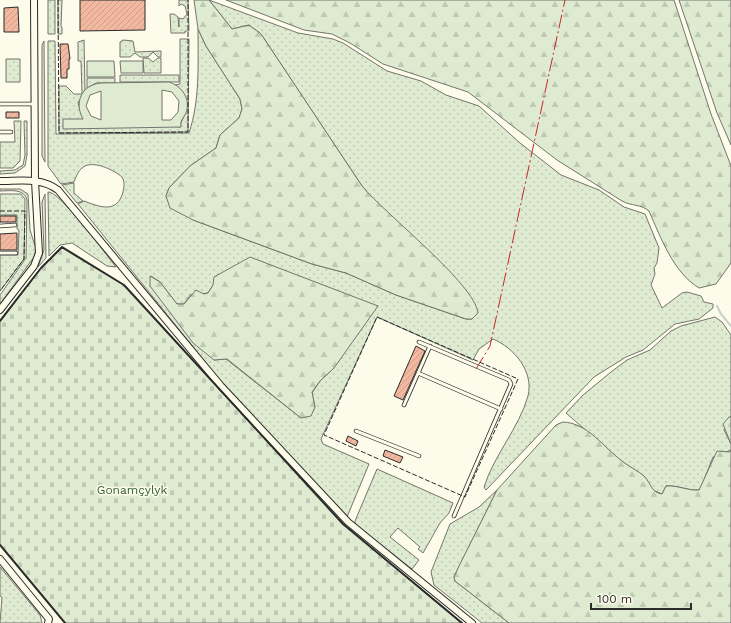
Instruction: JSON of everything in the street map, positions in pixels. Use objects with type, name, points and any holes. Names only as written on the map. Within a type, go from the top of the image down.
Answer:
[{"type":"street","points":[[0,310],[37,259],[39,246],[35,180],[34,0]]},
{"type":"street","points":[[0,181],[35,180],[52,186],[66,198],[217,381],[348,522],[472,623]]},
{"type":"street","points":[[0,559],[50,622]]},
{"type":"lane","points":[[0,104],[35,104]]},
{"type":"lane","points":[[0,132],[11,132]]},
{"type":"lane","points":[[0,226],[15,225]]},
{"type":"lane","points":[[0,253],[16,253]]},
{"type":"lane","points":[[419,342],[509,380],[511,387],[454,516]]},
{"type":"lane","points":[[404,405],[430,346]]},
{"type":"lane","points":[[418,373],[501,409]]},
{"type":"lane","points":[[356,431],[419,456]]},
{"type":"green space","points":[[48,0],[55,0],[55,34],[48,34]]},
{"type":"green space","points":[[58,0],[62,0],[62,34],[58,34]]},
{"type":"green space","points":[[179,0],[188,0],[189,31],[185,31],[185,33],[171,33],[170,14],[174,14],[178,17],[179,27],[179,18],[183,19],[187,14],[185,6],[181,4],[179,6]]},
{"type":"green space","points":[[194,0],[209,0],[232,29],[249,25],[261,34],[362,186],[428,249],[462,285],[473,300],[478,313],[472,319],[466,319],[396,295],[346,273],[312,264],[193,220],[170,208],[166,196],[169,188],[190,166],[216,148],[220,135],[239,118],[242,109],[240,99],[206,46],[198,29]]},
{"type":"green space","points":[[209,0],[298,33],[333,39],[343,43],[387,71],[421,81],[446,95],[479,106],[520,143],[561,175],[599,190],[624,207],[645,214],[659,248],[657,263],[654,268],[655,274],[651,285],[662,308],[682,293],[687,292],[701,296],[704,302],[713,304],[713,308],[699,319],[675,324],[643,350],[626,357],[594,377],[486,490],[484,487],[488,475],[519,419],[528,396],[528,378],[521,362],[508,348],[493,339],[479,349],[473,360],[377,317],[321,439],[323,444],[369,464],[347,517],[223,384],[78,204],[84,201],[102,207],[107,207],[117,204],[123,192],[124,183],[122,177],[103,166],[91,165],[81,169],[74,182],[61,184],[48,166],[48,41],[55,41],[56,134],[189,133],[193,120],[197,95],[198,29],[206,46],[240,99],[242,109],[239,118],[220,135],[216,148],[190,166],[169,188],[166,196],[193,220],[312,264],[346,273],[396,295],[466,319],[472,319],[362,186],[261,34],[249,25],[232,29]],"holes":[[[151,276],[160,282],[177,304],[184,304],[190,295],[208,293],[213,285],[334,368],[320,381],[312,393],[315,407],[301,418],[226,359],[214,360]]]},
{"type":"green space","points":[[226,0],[674,0],[711,114],[731,166],[731,263],[716,284],[699,288],[682,273],[675,264],[663,243],[649,211],[643,207],[622,201],[557,160],[468,92],[383,64],[350,43],[332,34],[304,30]]},
{"type":"green space","points":[[679,0],[731,0],[731,145],[717,113]]},
{"type":"green space","points":[[180,39],[189,39],[188,132],[59,133],[59,86],[66,86],[74,94],[82,94],[81,61],[78,61],[78,42],[84,40],[85,90],[78,103],[83,119],[180,127],[184,116],[186,102],[184,94],[175,85],[180,84]]},
{"type":"green space","points":[[123,40],[133,41],[135,52],[161,51],[161,57],[158,57],[153,52],[148,57],[140,57],[135,53],[130,57],[120,57],[120,42]]},
{"type":"green space","points":[[44,41],[45,162],[42,156],[42,45]]},
{"type":"green space","points":[[143,58],[148,58],[153,62],[158,58],[161,58],[161,73],[144,73]]},
{"type":"green space","points":[[6,59],[20,59],[20,82],[6,82]]},
{"type":"green space","points":[[87,61],[114,61],[115,77],[87,77]]},
{"type":"green space","points":[[120,61],[143,61],[143,73],[121,73]]},
{"type":"green space","points":[[120,75],[179,75],[179,82],[120,82]]},
{"type":"green space","points":[[87,78],[115,78],[115,83],[96,83],[87,88]]},
{"type":"green space","points":[[169,82],[174,84],[184,94],[187,103],[186,113],[181,121],[181,127],[63,129],[63,119],[83,119],[79,107],[81,96],[88,87],[101,83]],"holes":[[[162,90],[172,92],[179,101],[178,112],[171,120],[162,120]],[[101,91],[101,120],[91,116],[86,106],[90,95]]]},
{"type":"green space","points":[[14,121],[21,121],[20,161],[13,168],[0,168],[0,142],[15,142]]},
{"type":"green space","points":[[24,121],[27,121],[27,155],[25,166],[15,173],[0,174],[0,171],[15,170],[23,165],[25,155]]},
{"type":"green space","points":[[74,183],[74,193],[83,201],[77,203],[62,185]]},
{"type":"green space","points":[[0,189],[20,189],[28,194],[30,230],[36,249],[34,257],[0,304],[0,295],[26,258],[27,200],[20,192],[0,191]]},
{"type":"green space","points":[[48,192],[54,194],[72,212],[116,267],[107,266],[72,243],[60,245],[49,256]]},
{"type":"green space","points":[[0,194],[21,194],[25,199],[24,259],[0,291],[0,255],[18,255],[19,230],[17,229],[17,215],[0,215]]},
{"type":"green space","points":[[45,194],[46,258],[38,267],[44,250],[42,202]]},
{"type":"green space","name":"Gonamçylyk","points":[[62,248],[124,285],[343,524],[461,623],[65,623],[0,545],[0,322],[41,268]]},
{"type":"green space","points":[[250,257],[378,306],[334,368],[320,381],[312,392],[315,407],[311,416],[301,418],[227,359],[214,360],[193,343],[150,286],[150,276],[160,282],[177,304],[184,304],[196,290],[204,294],[208,293],[213,285],[214,277]]},
{"type":"green space","points":[[715,317],[722,322],[731,335],[731,417],[729,417],[724,430],[731,444],[731,450],[713,457],[699,490],[666,486],[662,494],[653,490],[644,476],[620,460],[566,413],[583,395],[611,372],[627,360],[650,350],[671,331],[681,326]]},
{"type":"green space","points":[[729,417],[731,417],[731,444],[723,424]]},
{"type":"green space","points":[[563,422],[572,423],[588,431],[622,461],[643,475],[656,492],[662,494],[666,486],[699,490],[717,451],[730,452],[731,450],[731,623],[509,623],[455,581],[454,577],[459,566],[497,490],[556,425]]},
{"type":"green space","points":[[377,469],[453,503],[449,513],[440,523],[423,553],[418,549],[420,547],[398,528],[390,537],[419,560],[412,569],[355,525],[355,521]]},
{"type":"green space","points":[[497,490],[454,577],[455,581],[509,623],[482,623],[434,585],[431,572],[450,524],[479,507]]},
{"type":"green space","points":[[0,567],[40,615],[42,623],[0,623],[2,597],[0,596]]},
{"type":"building","points":[[80,0],[145,0],[145,30],[80,31]]},
{"type":"building","points":[[18,7],[19,32],[4,32],[4,8]]},
{"type":"building","points":[[60,44],[68,44],[70,59],[69,69],[67,69],[67,78],[61,78]]},
{"type":"building","points":[[6,112],[19,112],[19,118],[6,118]]},
{"type":"building","points":[[0,216],[16,216],[16,222],[0,222]]},
{"type":"building","points":[[17,233],[17,250],[0,250],[0,234]]},
{"type":"building","points":[[416,346],[425,351],[403,400],[394,396]]},
{"type":"building","points":[[348,436],[358,441],[356,446],[346,441]]},
{"type":"building","points":[[385,450],[403,457],[400,463],[383,456]]},
{"type":"waterway","points":[[717,306],[721,314],[731,326]]},
{"type":"fence","points":[[58,0],[59,133],[188,132],[188,0]]},
{"type":"fence","points":[[0,211],[25,211],[24,259],[0,291]]},
{"type":"fence","points":[[377,317],[518,379],[465,497],[324,435],[377,317]]},
{"type":"wall","points":[[0,321],[41,268],[62,247],[124,285],[343,524],[462,623]]},
{"type":"wall","points":[[0,545],[65,623]]},
{"type":"power","points":[[476,369],[490,346],[565,0]]}]
